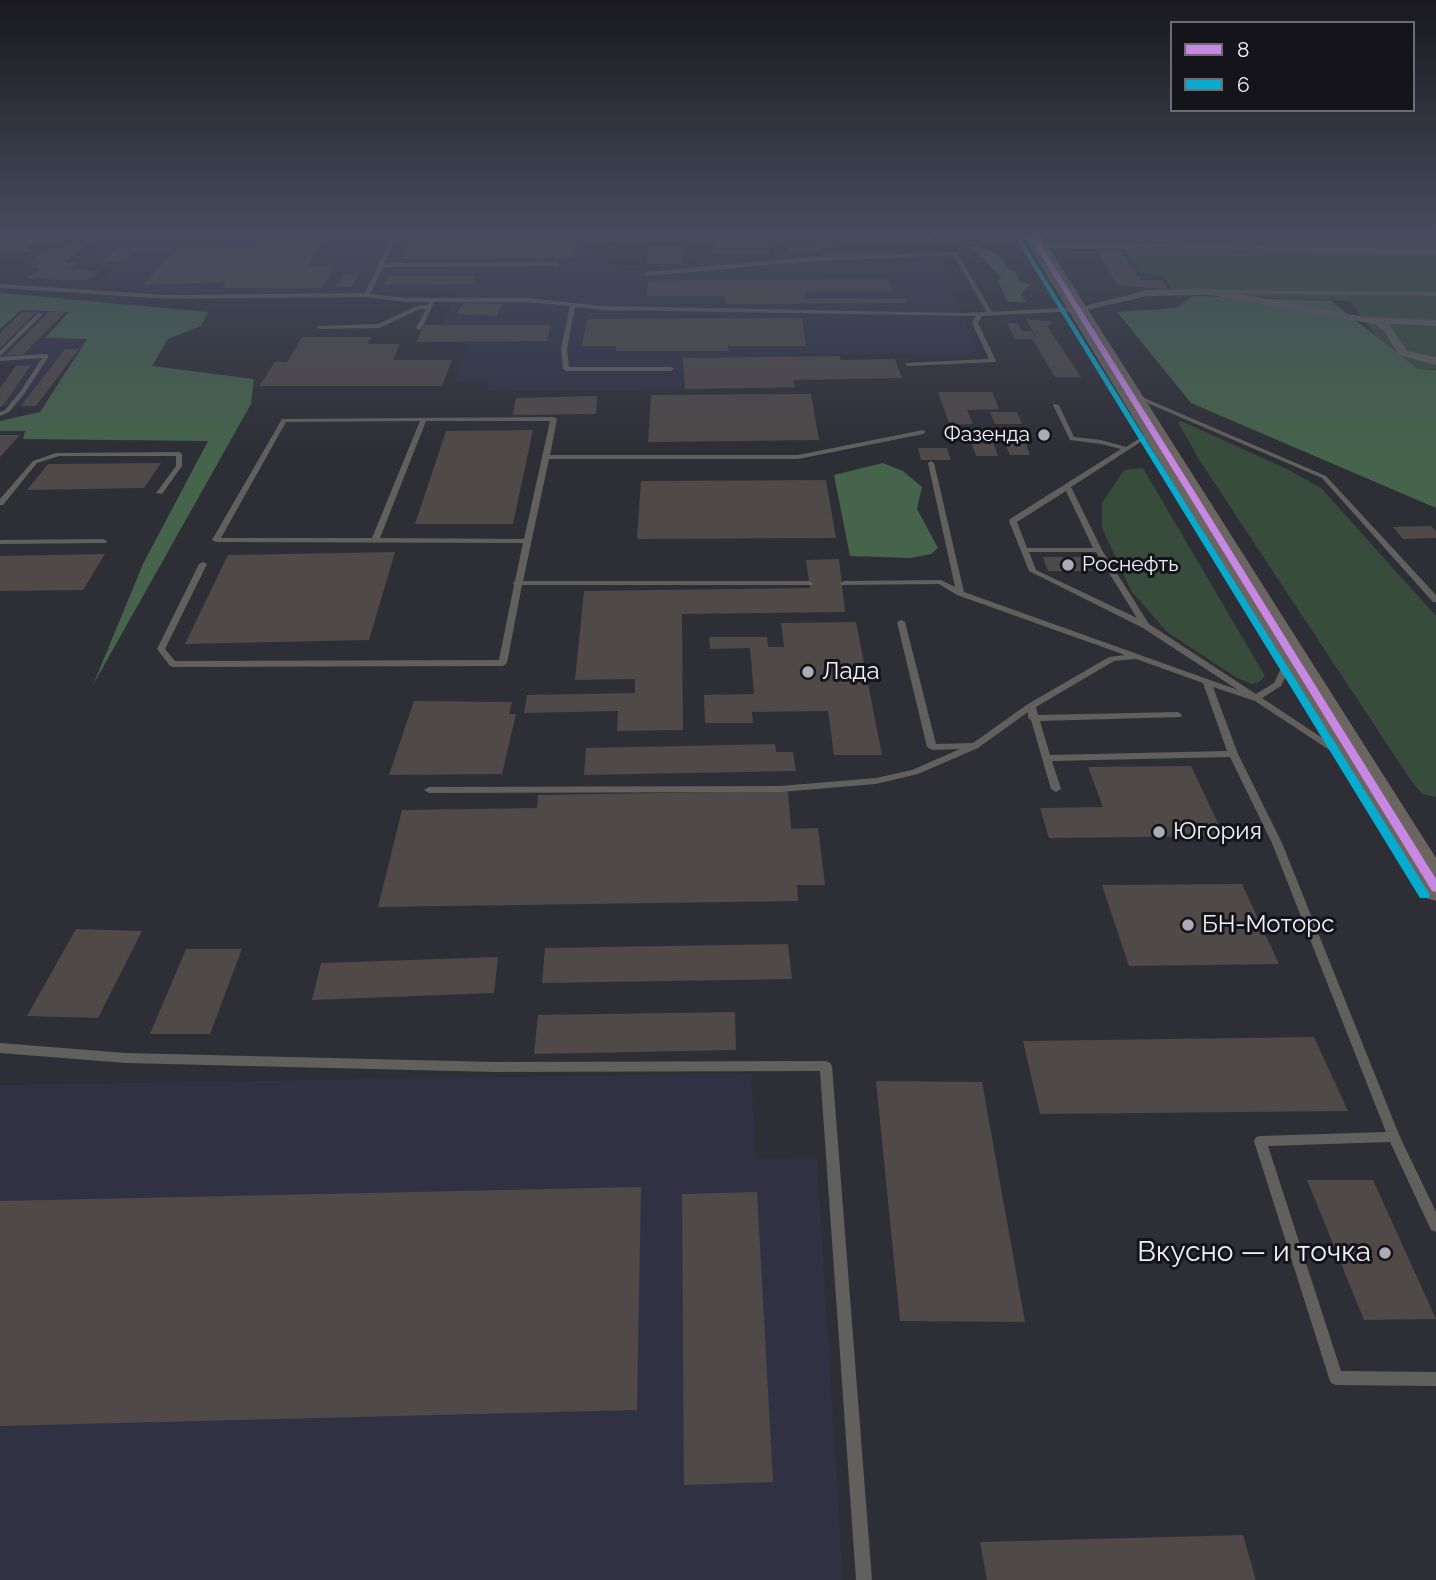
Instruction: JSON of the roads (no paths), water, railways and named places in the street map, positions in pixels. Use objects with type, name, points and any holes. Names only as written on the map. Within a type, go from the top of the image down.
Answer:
[{"type":"highway","points":[[1078,309],[1436,888]]},
{"type":"street","points":[[1078,309],[1083,308]]},
{"type":"street","points":[[1302,308],[1379,321],[1436,323]]},
{"type":"street","points":[[1379,321],[1388,328],[1403,353],[1436,361]]},
{"type":"lane","points":[[320,327],[379,326],[417,308]]},
{"type":"lane","points":[[419,328],[427,308]]},
{"type":"lane","points":[[573,308],[565,349],[566,369],[671,369]]},
{"type":"lane","points":[[599,308],[980,314],[1078,309]]},
{"type":"lane","points":[[987,308],[991,314]]},
{"type":"lane","points":[[0,357],[40,314]]},
{"type":"lane","points":[[908,364],[993,361],[975,323],[980,314]]},
{"type":"lane","points":[[0,357],[47,356],[15,402],[0,414]]},
{"type":"lane","points":[[1129,393],[1324,477],[1436,600]]},
{"type":"lane","points":[[1056,405],[1072,439],[1101,442],[1126,449]]},
{"type":"lane","points":[[375,541],[424,419]]},
{"type":"lane","points":[[203,564],[161,649],[173,664],[503,663],[517,583],[527,541],[546,457],[554,419],[284,420],[216,540],[527,541]]},
{"type":"lane","points":[[546,457],[798,457],[923,432]]},
{"type":"lane","points":[[1153,432],[1013,521],[1034,571],[1146,626],[1254,699],[1361,766]]},
{"type":"lane","points":[[0,503],[35,461],[58,454],[179,454],[179,466],[160,493]]},
{"type":"lane","points":[[931,463],[960,593]]},
{"type":"lane","points":[[1068,488],[1098,550],[1146,626]]},
{"type":"lane","points":[[0,542],[103,541]]},
{"type":"lane","points":[[1025,550],[1098,550]]},
{"type":"lane","points":[[844,583],[941,582],[960,593],[1254,699]]},
{"type":"lane","points":[[517,583],[809,583]]},
{"type":"lane","points":[[901,622],[932,747],[975,746]]},
{"type":"lane","points":[[1254,699],[1278,684],[1292,654]]},
{"type":"lane","points":[[429,790],[780,789],[876,781],[915,772],[975,746],[1031,706],[1112,659],[1139,656]]},
{"type":"lane","points":[[1206,681],[1233,754],[1277,843],[1394,1137],[1436,1226]]},
{"type":"lane","points":[[1031,706],[1032,718],[1056,789]]},
{"type":"lane","points":[[1032,718],[1178,715]]},
{"type":"lane","points":[[1046,758],[1233,754]]},
{"type":"lane","points":[[0,1048],[126,1058],[495,1067],[826,1066],[864,1580]]},
{"type":"lane","points":[[1394,1137],[1260,1141],[1336,1378],[1436,1379]]},
{"type":"place","name":"Фазенда","points":[[1044,435]]},
{"type":"place","name":"Роснефть","points":[[1068,565]]},
{"type":"place","name":"Лада","points":[[808,672]]},
{"type":"place","name":"Югория","points":[[1159,832]]},
{"type":"place","name":"БН-Моторс","points":[[1188,925]]},
{"type":"place","name":"Вкусно — и точка","points":[[1385,1253]]}]
